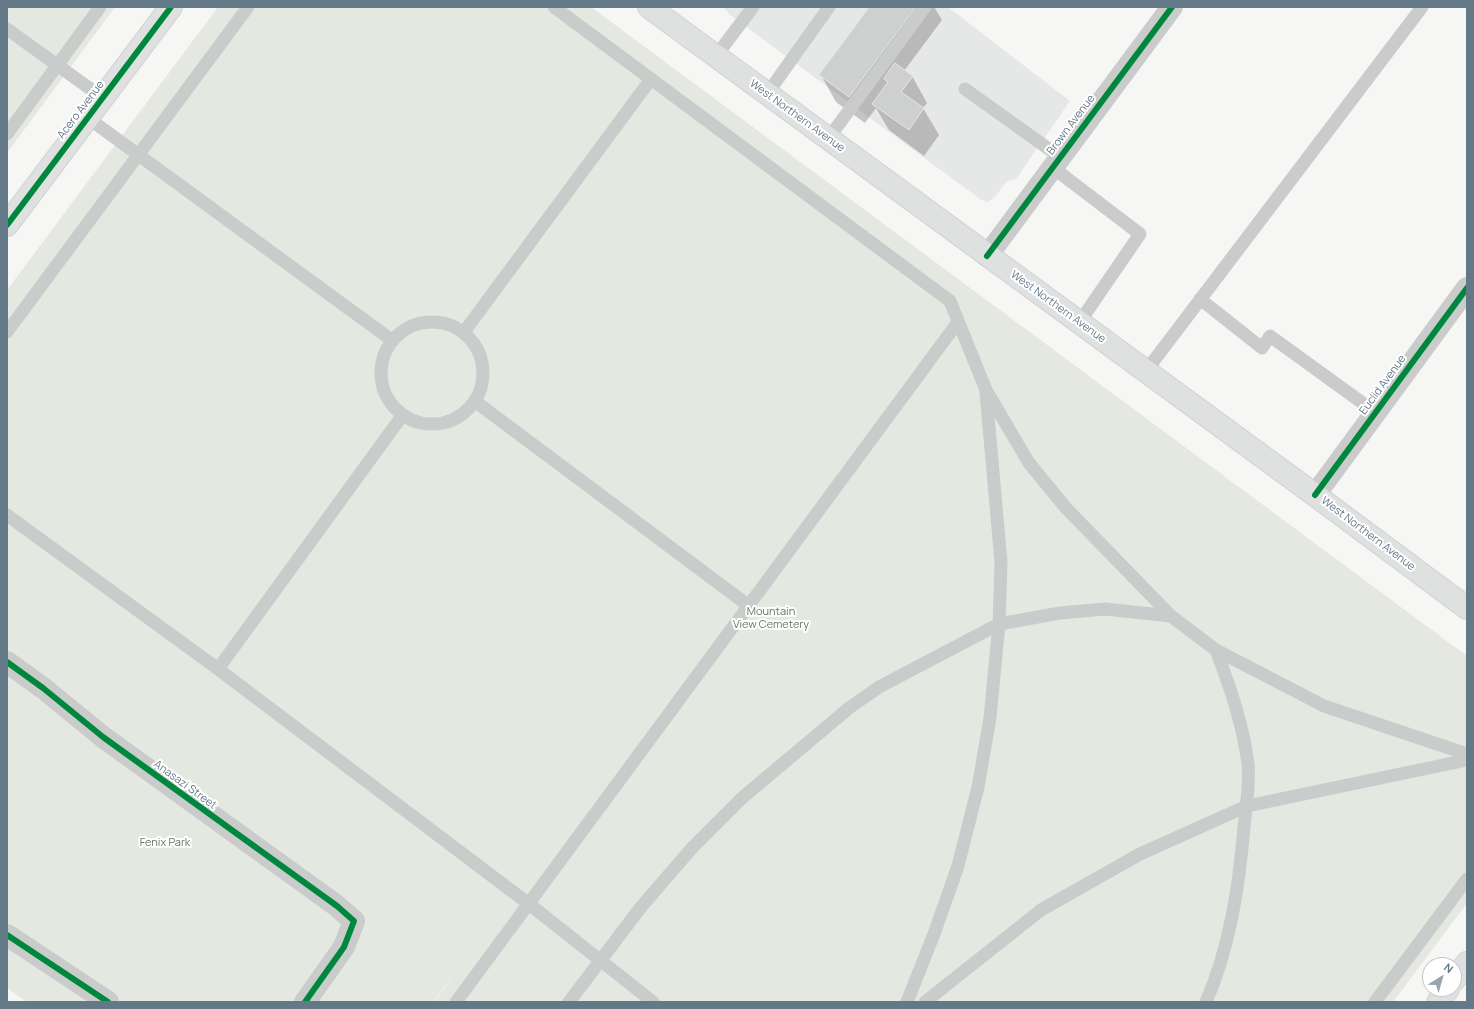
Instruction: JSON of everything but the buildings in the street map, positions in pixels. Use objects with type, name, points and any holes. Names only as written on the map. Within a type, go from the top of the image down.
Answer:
[{"type":"main road","name":"Acero Avenue","points":[[7,225],[171,7]]},
{"type":"main road","name":"West Northern Avenue","points":[[658,10],[767,94],[1316,495],[1467,608]]},
{"type":"street","name":"Brown Avenue","points":[[987,256],[1172,7]]},
{"type":"street","name":"Euclid Avenue","points":[[1316,495],[1375,412],[1467,288]]},
{"type":"street","name":"Anasazi Street","points":[[7,662],[43,688],[103,737],[337,906],[354,921],[344,947],[305,1002]]},
{"type":"street","points":[[7,935],[108,1002]]},
{"type":"lane","points":[[7,134],[100,7]]},
{"type":"lane","points":[[7,332],[248,7]]},
{"type":"lane","points":[[554,7],[950,301],[986,390],[1028,463],[1066,508],[1171,616],[1216,650],[1324,706],[1467,754]]},
{"type":"lane","points":[[716,56],[753,7]]},
{"type":"lane","points":[[767,94],[829,7]]},
{"type":"lane","points":[[828,139],[926,7]]},
{"type":"lane","points":[[1146,371],[1422,7]]},
{"type":"lane","points":[[7,29],[103,98]]},
{"type":"lane","points":[[464,332],[651,79]]},
{"type":"lane","points":[[965,89],[1056,162],[1140,234],[1079,323]]},
{"type":"lane","points":[[88,118],[393,341]]},
{"type":"lane","points":[[1200,299],[1262,348],[1270,336],[1375,412]]},
{"type":"lane","points":[[429,322],[450,325],[464,332],[476,345],[482,364],[484,382],[476,402],[461,416],[445,424],[425,424],[402,416],[385,393],[381,374],[384,356],[393,341],[402,332],[413,326],[429,322]]},
{"type":"lane","points":[[456,1002],[958,322]]},
{"type":"lane","points":[[907,1002],[934,934],[958,866],[978,787],[990,718],[999,624],[1001,562],[986,390]]},
{"type":"lane","points":[[476,402],[749,606]]},
{"type":"lane","points":[[218,669],[402,416]]},
{"type":"lane","points":[[7,515],[218,669],[529,904],[653,1002]]},
{"type":"lane","points":[[568,1002],[641,907],[692,848],[742,798],[849,708],[880,687],[999,624],[1060,613],[1105,608],[1171,616]]},
{"type":"lane","points":[[1206,1002],[1222,958],[1235,905],[1247,806],[1248,766],[1243,733],[1232,695],[1216,650]]},
{"type":"lane","points":[[925,1002],[1041,910],[1140,854],[1247,806],[1467,760]]},
{"type":"lane","points":[[1375,1002],[1467,879]]},
{"type":"shaded area","points":[[723,7],[948,7],[1070,101],[1016,179],[1006,182],[996,196],[988,202],[980,199],[730,15]]},
{"type":"green space","points":[[7,7],[115,7],[7,153]]},
{"type":"green space","name":"Mountain View Cemetery","points":[[218,7],[591,7],[1467,656],[1467,903],[1427,957],[1422,957],[1422,963],[1393,1002],[434,1002],[462,963],[433,1002],[27,1002],[7,988],[7,290]]},
{"type":"cycle path","points":[[7,225],[171,7]]},
{"type":"cycle path","points":[[987,256],[1172,7]]},
{"type":"cycle path","points":[[1315,495],[1467,288]]},
{"type":"cycle path","points":[[7,662],[43,688],[103,737],[337,906],[354,921],[344,947],[305,1002]]},
{"type":"cycle path","points":[[7,935],[108,1002]]},
{"type":"park label","name":"Fenix Park","points":[[165,843]]}]
